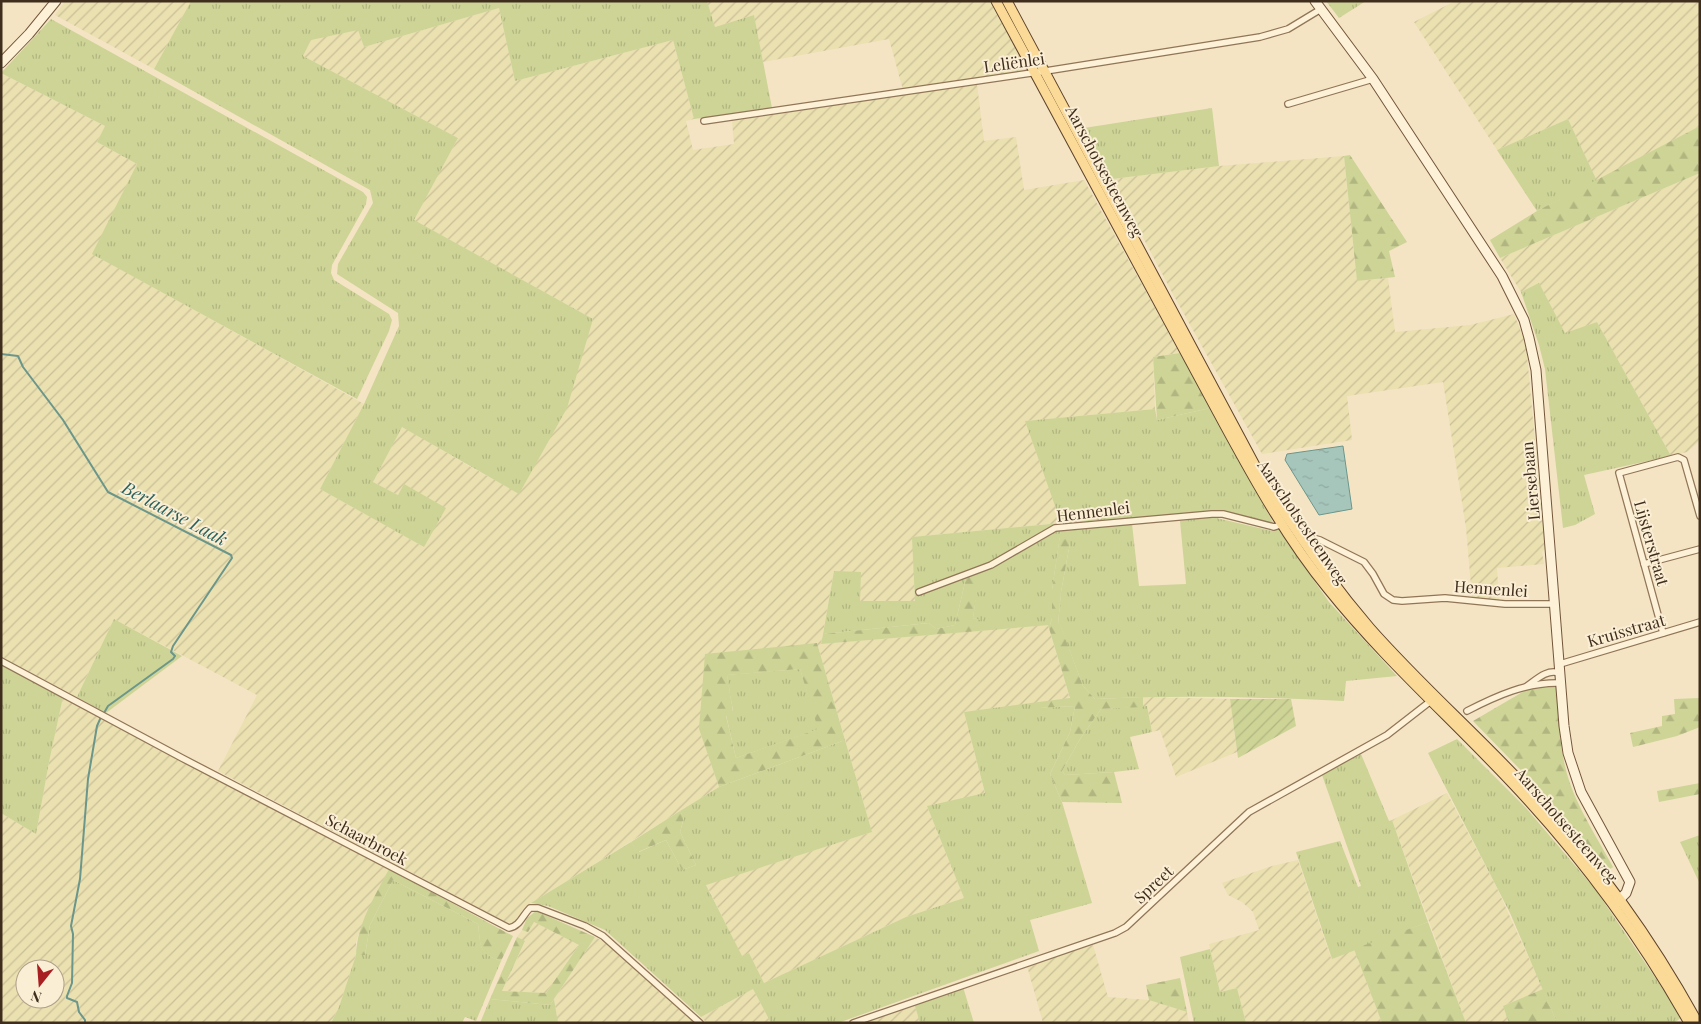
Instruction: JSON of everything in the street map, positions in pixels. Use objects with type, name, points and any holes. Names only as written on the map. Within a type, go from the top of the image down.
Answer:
[{"type":"main road","name":"Aarschotsesteenweg","points":[[996,1],[1039,72],[1256,467],[1302,540],[1372,629],[1617,902],[1698,1023]]},
{"type":"main road","name":"Aarschotsesteenweg","points":[[1007,1],[1039,72],[1252,476],[1327,588],[1385,656],[1434,699]]},
{"type":"main road","name":"Aarschotsesteenweg","points":[[1650,950],[1689,1023]]},
{"type":"street","points":[[1,63],[29,34],[56,1]]},
{"type":"street","name":"Liersebaan","points":[[1315,1],[1373,79],[1502,276],[1524,320],[1536,370],[1564,726],[1568,753],[1574,776],[1581,792],[1630,882],[1626,893],[1617,902]]},
{"type":"street","name":"Leliënlei","points":[[704,121],[1039,72],[1274,34],[1294,27],[1322,9]]},
{"type":"street","points":[[1288,104],[1373,79]]},
{"type":"street","name":"Lijsterstraat","points":[[1663,633],[1619,473],[1678,457],[1684,460],[1700,516]]},
{"type":"street","name":"Hennenlei","points":[[919,592],[991,565],[1055,528],[1212,514],[1223,514],[1274,527],[1283,524]]},
{"type":"street","name":"Hennenlei","points":[[1302,540],[1313,538],[1320,540],[1360,559],[1368,566],[1384,594],[1393,600],[1445,598],[1505,604],[1555,604]]},
{"type":"street","points":[[1644,564],[1700,549]]},
{"type":"street","name":"Kruisstraat","points":[[1560,673],[1663,633],[1700,622]]},
{"type":"street","name":"Schaarbroek","points":[[1,661],[508,928],[519,924],[524,914],[530,908],[538,908],[595,931],[619,949],[700,1023]]},
{"type":"street","points":[[1527,686],[1549,672],[1560,673]]},
{"type":"street","points":[[1467,711],[1494,697],[1560,673]]},
{"type":"street","name":"Spreet","points":[[853,1023],[1114,933],[1126,927],[1249,812],[1387,735],[1434,699]]},
{"type":"shaded area","points":[[65,1],[191,1],[154,69],[55,15]]},
{"type":"shaded area","points":[[707,1],[990,1],[1028,70],[903,90],[889,39],[763,62],[754,15],[715,27]]},
{"type":"shaded area","points":[[1455,1],[1700,1],[1700,126],[1597,181],[1568,119],[1497,150],[1414,22]]},
{"type":"shaded area","points":[[499,8],[515,81],[673,40],[694,119],[686,121],[693,150],[734,144],[732,121],[977,84],[984,141],[1016,137],[1024,190],[1084,180],[1180,353],[1153,357],[1155,409],[1025,421],[1061,523],[913,537],[915,601],[860,601],[834,571],[821,644],[1048,625],[1070,699],[964,712],[985,794],[927,806],[964,898],[906,917],[764,983],[749,953],[742,957],[706,884],[872,832],[817,643],[699,729],[719,787],[525,907],[513,923],[506,922],[218,771],[257,695],[114,619],[77,697],[1,657],[1,73],[105,126],[97,142],[137,164],[93,254],[364,404],[320,489],[424,547],[404,485],[398,495],[373,482],[402,426],[519,493],[593,319],[413,220],[458,138],[303,56],[311,39],[358,29],[364,47]]},
{"type":"shaded area","points":[[1344,156],[1357,281],[1388,278],[1395,332],[1470,325],[1514,314],[1526,344],[1545,549],[1542,552],[1544,564],[1497,568],[1499,601],[1472,598],[1466,528],[1443,382],[1347,396],[1352,440],[1262,454],[1174,296],[1112,179],[1219,166]]},
{"type":"shaded area","points":[[1700,173],[1700,441],[1687,452],[1671,456],[1597,322],[1565,334],[1539,284],[1521,292],[1500,258]]},
{"type":"shaded area","points":[[63,697],[389,869],[365,917],[356,942],[356,955],[339,1007],[331,1023],[1,1023],[1,813],[36,834]]},
{"type":"shaded area","points":[[1143,697],[1230,699],[1237,752],[1176,777],[1160,730],[1152,732],[1147,706],[1143,707]]},
{"type":"shaded area","points":[[1447,793],[1496,886],[1543,989],[1503,1006],[1509,1023],[1466,1023],[1392,820]]},
{"type":"shaded area","points":[[1298,860],[1331,958],[1354,949],[1382,1023],[1246,1023],[1237,988],[1220,992],[1209,944],[1259,930],[1253,912],[1242,902],[1228,895],[1222,883],[1272,866]]},
{"type":"shaded area","points":[[534,922],[579,945],[546,993],[502,991],[525,942],[517,937],[522,930],[528,931]]},
{"type":"shaded area","points":[[595,937],[604,942],[696,1023],[558,1023],[554,999]]},
{"type":"shaded area","points":[[1093,945],[1108,997],[1149,1000],[1187,1012],[1189,1023],[1043,1023],[1027,966]]},
{"type":"shaded area","points":[[753,989],[771,1023],[707,1023],[701,1017]]},
{"type":"shaded area","points":[[914,1003],[920,1023],[859,1023]]},
{"type":"green space","points":[[191,1],[707,1],[715,27],[754,15],[772,108],[694,119],[673,40],[515,81],[499,8],[364,47],[358,30],[311,40],[303,56],[458,138],[414,220],[593,319],[567,408],[519,494],[402,427],[373,482],[398,495],[404,484],[446,508],[424,547],[320,489],[364,404],[399,326],[398,313],[337,274],[338,264],[373,203],[370,190],[154,69]]},
{"type":"green space","points":[[1326,1],[1366,1],[1339,18]]},
{"type":"green space","points":[[51,19],[363,192],[367,197],[366,204],[332,265],[331,273],[334,280],[389,314],[392,320],[389,331],[357,399],[92,254],[137,164],[97,142],[105,126],[1,73]]},
{"type":"green space","points":[[1212,108],[1219,166],[1112,179],[1084,128]]},
{"type":"green space","points":[[1568,119],[1597,181],[1537,211],[1497,150]]},
{"type":"green space","points":[[1700,126],[1700,173],[1500,258],[1490,240],[1537,211]]},
{"type":"green space","points":[[1350,155],[1407,242],[1389,251],[1395,277],[1357,281],[1344,156]]},
{"type":"green space","points":[[1539,283],[1565,333],[1597,322],[1671,456],[1584,475],[1595,514],[1575,525],[1563,528],[1545,369],[1521,292]]},
{"type":"green space","points":[[1180,353],[1210,408],[1157,420],[1153,357]]},
{"type":"green space","points":[[1210,408],[1274,524],[1222,511],[1062,523],[1052,590],[1052,618],[1050,625],[979,631],[979,620],[973,618],[979,573],[966,578],[955,625],[936,629],[929,623],[823,634],[834,571],[861,572],[860,601],[915,601],[912,537],[1061,523],[1025,421],[1155,409],[1157,420]]},
{"type":"green space","points":[[1212,517],[1272,531],[1278,529],[1329,602],[1397,676],[1346,681],[1344,701],[1220,697],[1095,699],[1083,686],[1058,624],[1061,592],[1070,543],[1070,527],[1132,524],[1139,586],[1186,584],[1180,521]]},
{"type":"green space","points":[[1070,527],[1070,543],[1061,592],[1058,624],[1060,624],[1083,686],[1095,699],[1143,697],[1143,707],[1101,709],[1080,739],[1062,771],[1065,775],[1114,772],[1122,803],[1062,802],[1050,774],[1070,732],[1075,706],[1040,708],[1039,702],[1070,698],[1048,625],[1050,625],[1052,618],[1052,590],[1061,528]]},
{"type":"green space","points":[[980,572],[973,618],[980,620],[979,631],[821,644],[823,634],[929,623],[936,629],[955,625],[966,578]]},
{"type":"green space","points":[[114,619],[182,656],[106,713],[77,697]]},
{"type":"green space","points":[[817,643],[845,740],[719,787],[699,729],[705,654]],"holes":[[[800,669],[818,729],[736,758],[726,716],[733,712],[727,675]]]},
{"type":"green space","points":[[1,664],[63,697],[36,834],[1,813]]},
{"type":"green space","points":[[800,669],[819,729],[736,758],[726,715],[733,711],[727,675]]},
{"type":"green space","points":[[1557,686],[1560,736],[1565,766],[1579,805],[1613,867],[1607,871],[1546,796],[1473,721],[1526,690]]},
{"type":"green space","points":[[1700,698],[1700,727],[1677,736],[1633,747],[1630,733],[1662,726],[1662,716],[1675,714],[1674,699]]},
{"type":"green space","points":[[1230,699],[1291,699],[1296,726],[1238,758]]},
{"type":"green space","points":[[1039,702],[1041,708],[1075,706],[1070,732],[1050,774],[1062,802],[1092,903],[1030,920],[1039,951],[838,1023],[771,1023],[753,989],[701,1017],[605,930],[548,906],[531,903],[631,842],[639,852],[666,840],[682,870],[696,865],[680,832],[684,818],[680,811],[719,787],[845,740],[872,832],[706,885],[742,956],[749,953],[764,983],[906,917],[964,898],[927,806],[985,793],[964,712]]},
{"type":"green space","points":[[1147,706],[1152,732],[1130,737],[1139,769],[1065,775],[1062,771],[1080,739],[1101,709]]},
{"type":"green space","points":[[1457,739],[1526,808],[1595,889],[1682,1017],[1674,1023],[1557,1023],[1510,913],[1428,753]]},
{"type":"green space","points":[[1361,754],[1389,821],[1392,820],[1428,922],[1332,959],[1296,852],[1340,841],[1358,887],[1361,886],[1322,775]]},
{"type":"green space","points":[[1700,783],[1700,794],[1659,802],[1657,791]]},
{"type":"green space","points":[[680,811],[684,817],[680,832],[696,865],[682,870],[666,840],[638,852],[631,842]]},
{"type":"green space","points":[[1700,835],[1700,884],[1680,842]]},
{"type":"green space","points":[[389,869],[513,936],[501,961],[484,952],[480,943],[478,924],[393,880],[370,925],[365,955],[356,955],[363,921]]},
{"type":"green space","points":[[393,880],[478,924],[484,952],[501,961],[476,1021],[465,1017],[462,1023],[331,1023],[339,1007],[356,955],[365,955],[370,925]]},
{"type":"green space","points":[[536,911],[595,937],[550,1005],[490,999],[517,937],[525,941],[502,991],[546,993],[579,945],[534,922],[528,932],[522,930],[527,918]]},
{"type":"green space","points":[[1428,922],[1466,1023],[1382,1023],[1354,949]]},
{"type":"green space","points":[[1210,949],[1220,992],[1237,988],[1246,1023],[1194,1023],[1180,957]]},
{"type":"green space","points":[[1180,978],[1187,1012],[1149,1000],[1146,985]]},
{"type":"green space","points":[[963,987],[974,1023],[920,1023],[914,1003]]},
{"type":"green space","points":[[1543,989],[1557,1023],[1509,1023],[1503,1006]]},
{"type":"green space","points":[[490,999],[550,1005],[554,999],[558,1023],[480,1023]]},
{"type":"water","points":[[1343,446],[1352,509],[1319,515],[1285,460],[1287,454]]},
{"type":"waterway","name":"Berlaarse Laak","points":[[1,354],[18,356],[23,367],[63,420],[108,492],[231,555],[232,558],[173,646],[171,652],[175,656],[173,659],[108,706],[104,713]]},
{"type":"waterway","name":"Berlaarse Laak","points":[[85,1023],[79,1012],[77,1002],[67,998],[67,996],[72,983],[73,934],[71,926],[80,879],[88,779],[97,726],[101,717]]}]
